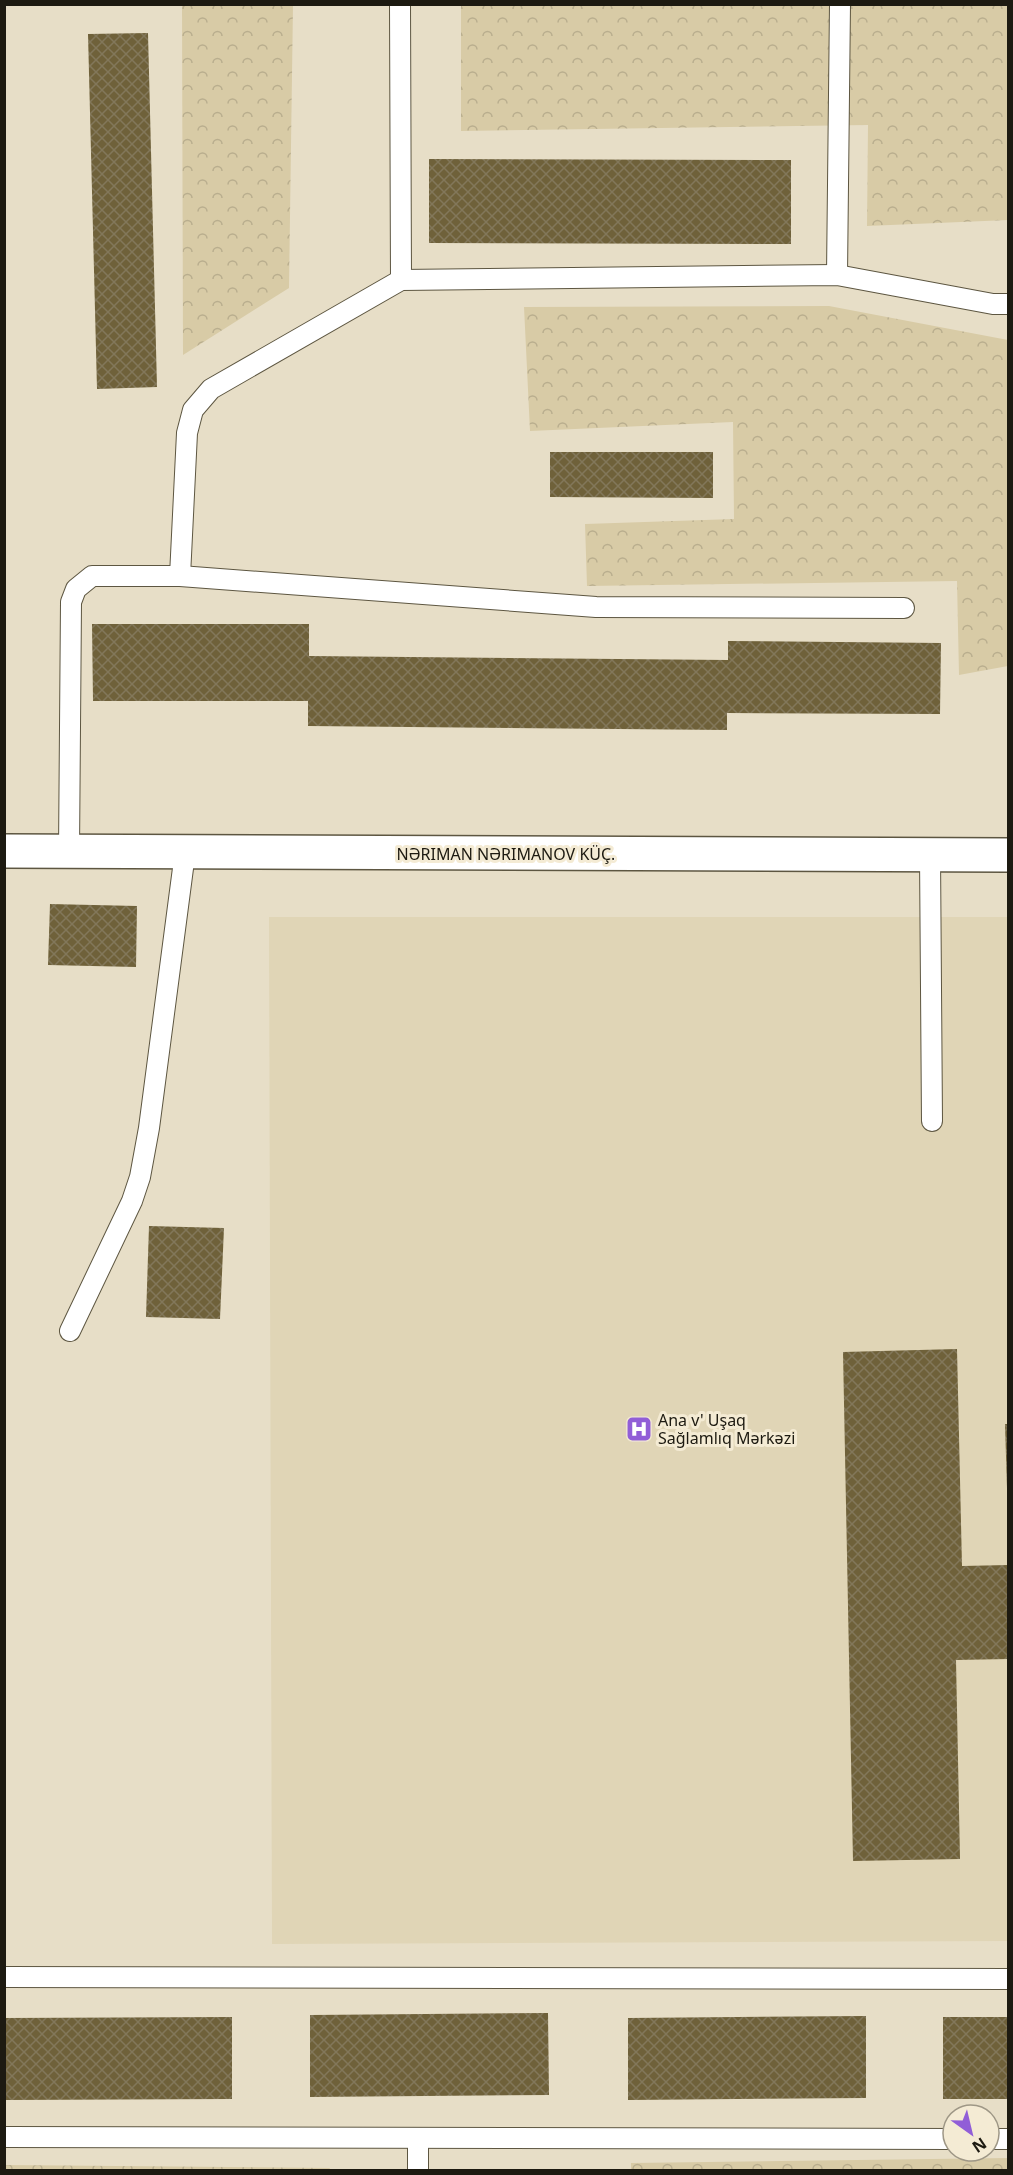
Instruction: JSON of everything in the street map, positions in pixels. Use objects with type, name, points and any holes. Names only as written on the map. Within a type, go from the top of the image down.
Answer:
[{"type":"street","name":"NƏRIMAN NƏRIMANOV KÜÇ.","points":[[4,851],[1008,855]]},
{"type":"lane","points":[[400,4],[401,280]]},
{"type":"lane","points":[[837,275],[840,4]]},
{"type":"lane","points":[[180,576],[187,434],[192,410],[211,389],[401,280],[837,275],[993,304],[1008,304]]},
{"type":"lane","points":[[69,852],[71,602],[76,588],[92,576],[180,576],[596,607],[903,608]]},
{"type":"lane","points":[[70,1331],[132,1201],[140,1177],[185,853]]},
{"type":"lane","points":[[930,855],[932,1121]]},
{"type":"lane","points":[[4,1977],[1008,1979]]},
{"type":"lane","points":[[4,2137],[941,2139]]},
{"type":"lane","points":[[418,2138],[418,2170]]},
{"type":"shaded area","name":"Ana v' Uşaq Sağlamlıq Mərkəzi","points":[[269,917],[1008,917],[1008,1941],[272,1944]]},
{"type":"green space","points":[[182,5],[293,5],[289,288],[183,355]]},
{"type":"green space","points":[[461,5],[1008,5],[1008,220],[867,226],[868,125],[461,131]]},
{"type":"green space","points":[[829,306],[1008,340],[1008,666],[959,675],[957,581],[587,586],[585,524],[734,519],[733,422],[530,431],[524,307]]},
{"type":"green space","points":[[1001,2158],[1008,2158],[1008,2170],[631,2170],[631,2163],[941,2159],[941,2163],[1001,2163]]},
{"type":"green space","points":[[5,2165],[330,2168],[329,2170],[5,2170]]},
{"type":"building","points":[[148,33],[157,387],[97,389],[88,34]]},
{"type":"building","points":[[429,159],[791,160],[791,244],[429,243]]},
{"type":"building","points":[[550,452],[713,452],[713,498],[550,497]]},
{"type":"building","points":[[92,624],[309,624],[309,656],[728,660],[728,641],[941,643],[940,714],[727,713],[727,730],[308,726],[308,701],[93,701]]},
{"type":"building","points":[[50,904],[137,906],[136,967],[48,965]]},
{"type":"building","points":[[149,1226],[224,1228],[220,1319],[146,1317]]},
{"type":"building","points":[[957,1349],[962,1566],[1008,1565],[1008,1659],[956,1660],[960,1859],[853,1861],[843,1352]]},
{"type":"building","points":[[1005,1424],[1008,1424],[1008,1489],[1007,1489]]},
{"type":"building","points":[[548,2013],[549,2095],[310,2097],[310,2015]]},
{"type":"building","points":[[866,2016],[866,2098],[628,2100],[628,2018]]},
{"type":"building","points":[[232,2017],[232,2099],[4,2100],[4,2018]]},
{"type":"building","points":[[943,2017],[1008,2017],[1008,2099],[943,2099]]},
{"type":"place","name":"Ana v' Uşaq Sağlamlıq Mərkəzi","points":[[639,1429]]}]
